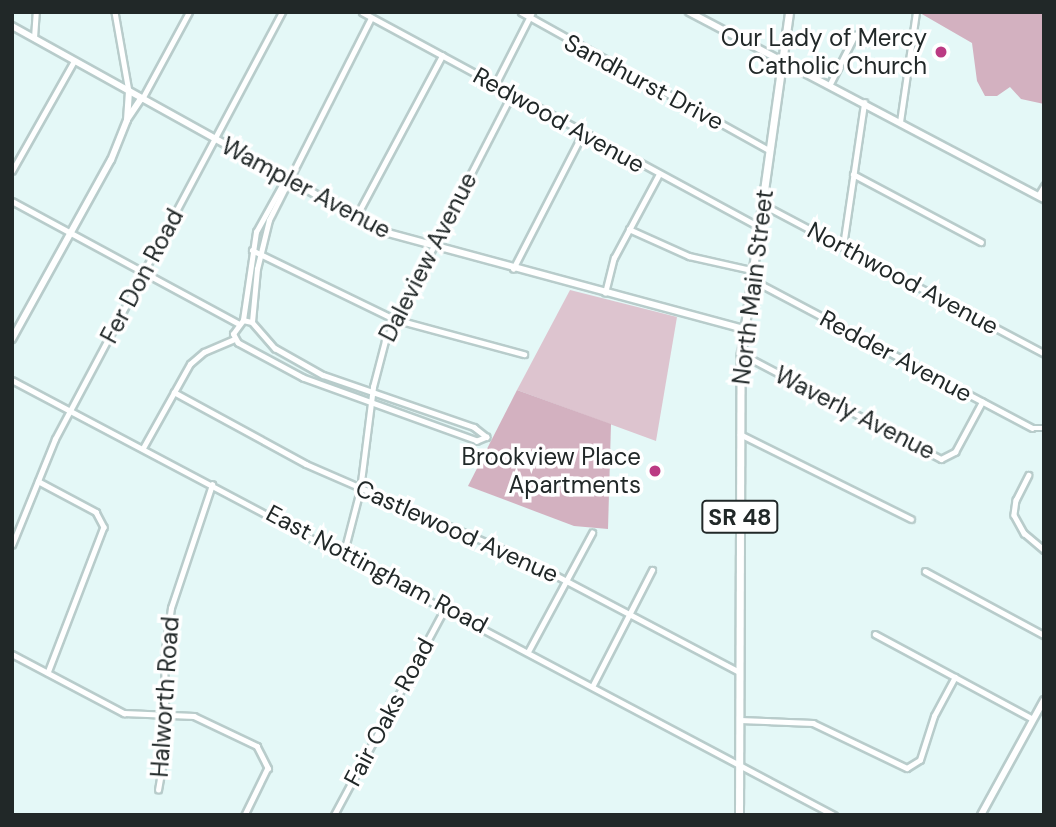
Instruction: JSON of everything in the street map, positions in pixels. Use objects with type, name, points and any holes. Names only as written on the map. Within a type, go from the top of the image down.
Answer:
[{"type":"main road","name":"North Main Street","points":[[739,815],[741,354],[789,12]]},
{"type":"street","points":[[34,38],[38,25],[36,12]]},
{"type":"street","points":[[115,12],[129,92],[127,120]]},
{"type":"street","points":[[12,339],[71,233],[127,120],[189,12]]},
{"type":"street","name":"Fer Don Road","points":[[12,545],[71,411],[282,12]]},
{"type":"street","name":"Redwood Avenue","points":[[362,12],[758,226]]},
{"type":"street","name":"Sandhurst Drive","points":[[521,12],[769,150]]},
{"type":"street","points":[[495,85],[532,12]]},
{"type":"street","points":[[690,12],[1041,197],[1044,186]]},
{"type":"street","points":[[900,122],[916,12]]},
{"type":"street","points":[[143,448],[174,391],[197,358],[234,339],[241,321],[252,250],[262,215],[286,179],[371,18]]},
{"type":"street","name":"Wampler Avenue","points":[[12,26],[395,237],[743,329]]},
{"type":"street","points":[[830,84],[855,35]]},
{"type":"street","points":[[356,217],[442,56]]},
{"type":"street","points":[[12,171],[74,61]]},
{"type":"street","name":"Daleview Avenue","points":[[344,552],[360,489],[379,356],[394,319],[512,94]]},
{"type":"street","points":[[843,246],[864,103]]},
{"type":"street","points":[[513,269],[583,133]]},
{"type":"street","points":[[605,293],[614,258],[659,174]]},
{"type":"street","points":[[853,174],[981,242]]},
{"type":"street","points":[[251,322],[260,253],[286,179]]},
{"type":"street","points":[[12,201],[144,272],[241,321],[251,322],[275,348],[296,362],[372,392],[474,427],[487,437],[477,442],[303,378],[234,339]]},
{"type":"street","name":"Northwood Avenue","points":[[761,204],[1044,353]]},
{"type":"street","name":"Redder Avenue","points":[[629,229],[689,256],[751,274],[982,402],[1032,428],[1044,428]]},
{"type":"street","points":[[252,250],[394,319],[524,354]]},
{"type":"street","name":"Waverly Avenue","points":[[741,354],[941,459],[955,452],[982,402]]},
{"type":"street","name":"East Nottingham Road","points":[[12,380],[344,552],[444,608],[530,650],[834,815]]},
{"type":"street","name":"Castlewood Avenue","points":[[174,391],[263,443],[567,580],[629,616],[739,672]]},
{"type":"street","points":[[740,434],[911,519]]},
{"type":"street","points":[[1029,475],[1016,500],[1014,515],[1024,533],[1044,550]]},
{"type":"street","points":[[38,481],[96,512],[104,527],[48,673]]},
{"type":"street","name":"Halworth Road","points":[[158,790],[166,745],[164,657],[171,608],[212,485]]},
{"type":"street","points":[[530,650],[592,533]]},
{"type":"street","points":[[593,685],[652,570]]},
{"type":"street","points":[[925,571],[1044,635]]},
{"type":"street","name":"Fair Oaks Road","points":[[334,815],[444,608]]},
{"type":"street","points":[[874,634],[1033,719]]},
{"type":"street","points":[[12,654],[124,712],[202,718],[257,746],[267,759],[267,775],[245,815]]},
{"type":"street","points":[[739,720],[813,723],[907,768],[920,760],[934,716],[955,677]]},
{"type":"street","points":[[981,815],[1044,700]]},
{"type":"shaded area","points":[[1044,12],[1044,104],[1021,99],[1010,87],[997,96],[985,96],[977,81],[972,43],[920,13]]},
{"type":"shaded area","points":[[570,290],[677,317],[656,441],[517,390]]},
{"type":"shaded area","points":[[517,390],[611,424],[608,529],[574,526],[468,486]]},
{"type":"place","name":"Our Lady of Mercy Catholic Church","points":[[941,52]]},
{"type":"place","name":"Brookview Place Apartments","points":[[655,471]]}]
